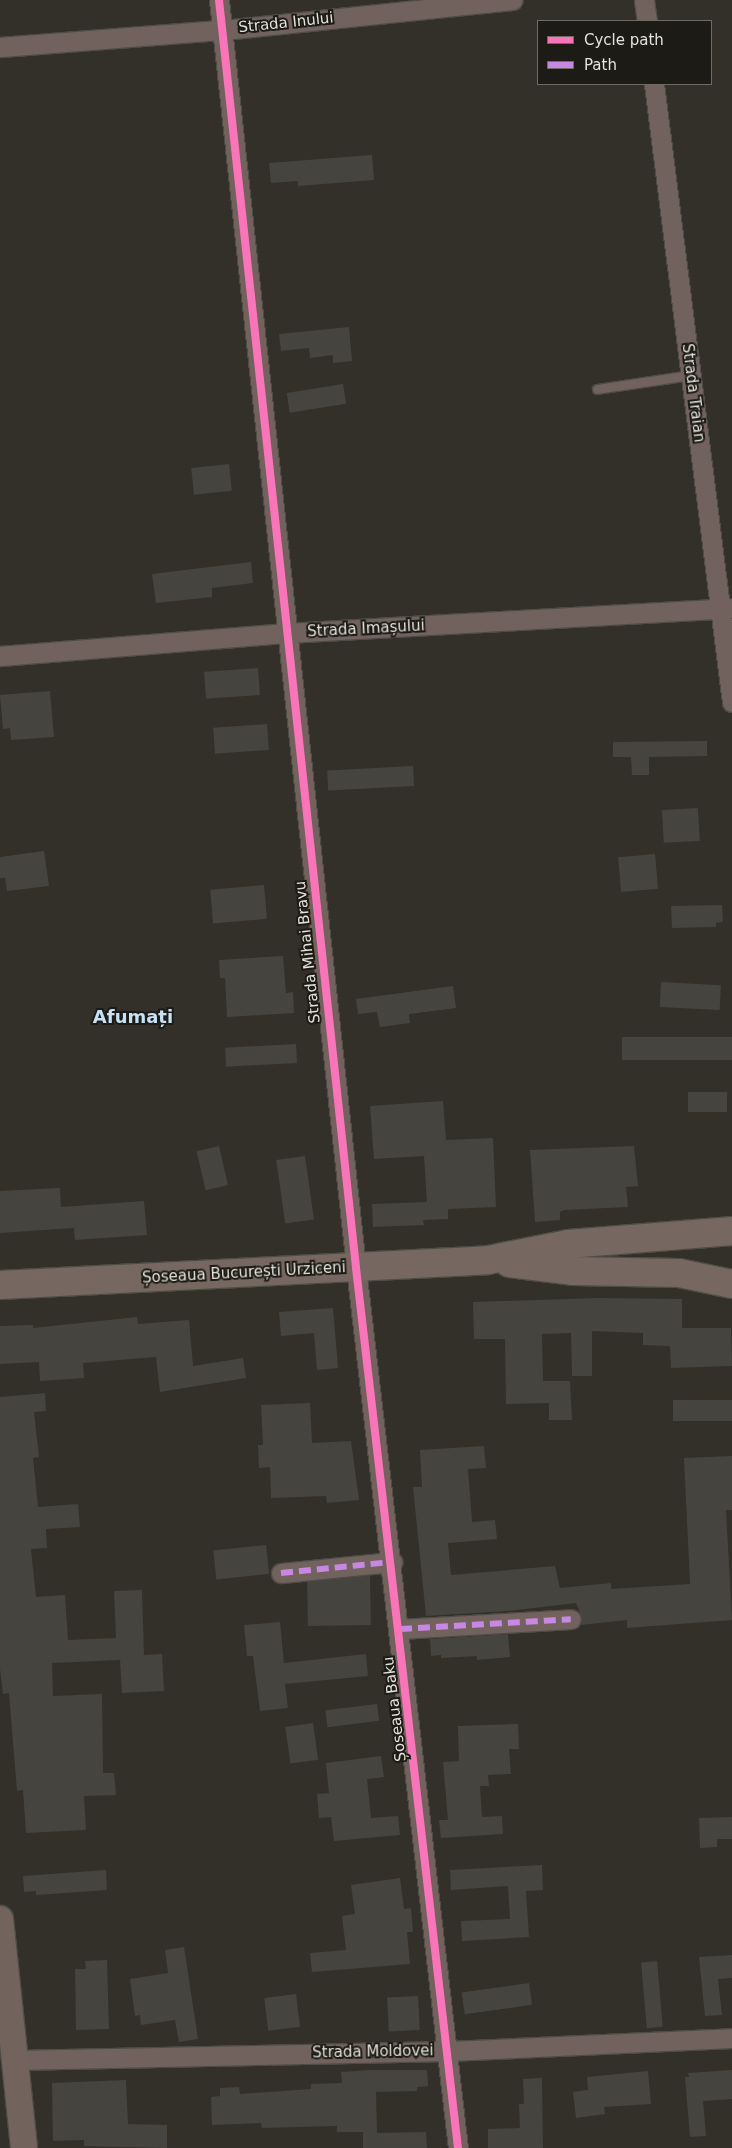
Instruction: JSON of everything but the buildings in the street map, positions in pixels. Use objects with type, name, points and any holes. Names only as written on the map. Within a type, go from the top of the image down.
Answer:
[{"type":"highway","name":"Șoseaua București Urziceni","points":[[0,1284],[356,1268],[488,1260],[568,1244],[732,1231]]},
{"type":"highway","name":"Șoseaua București Urziceni","points":[[488,1260],[573,1271],[679,1273],[732,1284]]},
{"type":"main road","points":[[0,1919],[24,2148]]},
{"type":"street","name":"Strada Mihai Bravu","points":[[220,0],[356,1268]]},
{"type":"street","name":"Strada Inului","points":[[0,47],[223,30],[512,0]]},
{"type":"street","points":[[644,0],[647,20]]},
{"type":"street","name":"Strada Traian","points":[[654,85],[691,375],[726,609],[732,702]]},
{"type":"street","name":"Strada Imașului","points":[[0,656],[287,633],[726,609]]},
{"type":"street","name":"Șoseaua Baku","points":[[356,1268],[400,1629],[458,2148]]},
{"type":"street","points":[[280,1573],[392,1562]]},
{"type":"street","points":[[400,1629],[571,1619]]},
{"type":"street","name":"Strada Moldovei","points":[[14,2060],[448,2050],[732,2038]]},
{"type":"lane","points":[[597,389],[691,375]]},
{"type":"marked path","points":[[281,1573],[392,1562]]},
{"type":"marked path","points":[[400,1629],[571,1619]]},
{"type":"cycle path","points":[[219,0],[356,1268],[458,2148]]},
{"type":"district","name":"Afumați","points":[[133,1017]]}]
